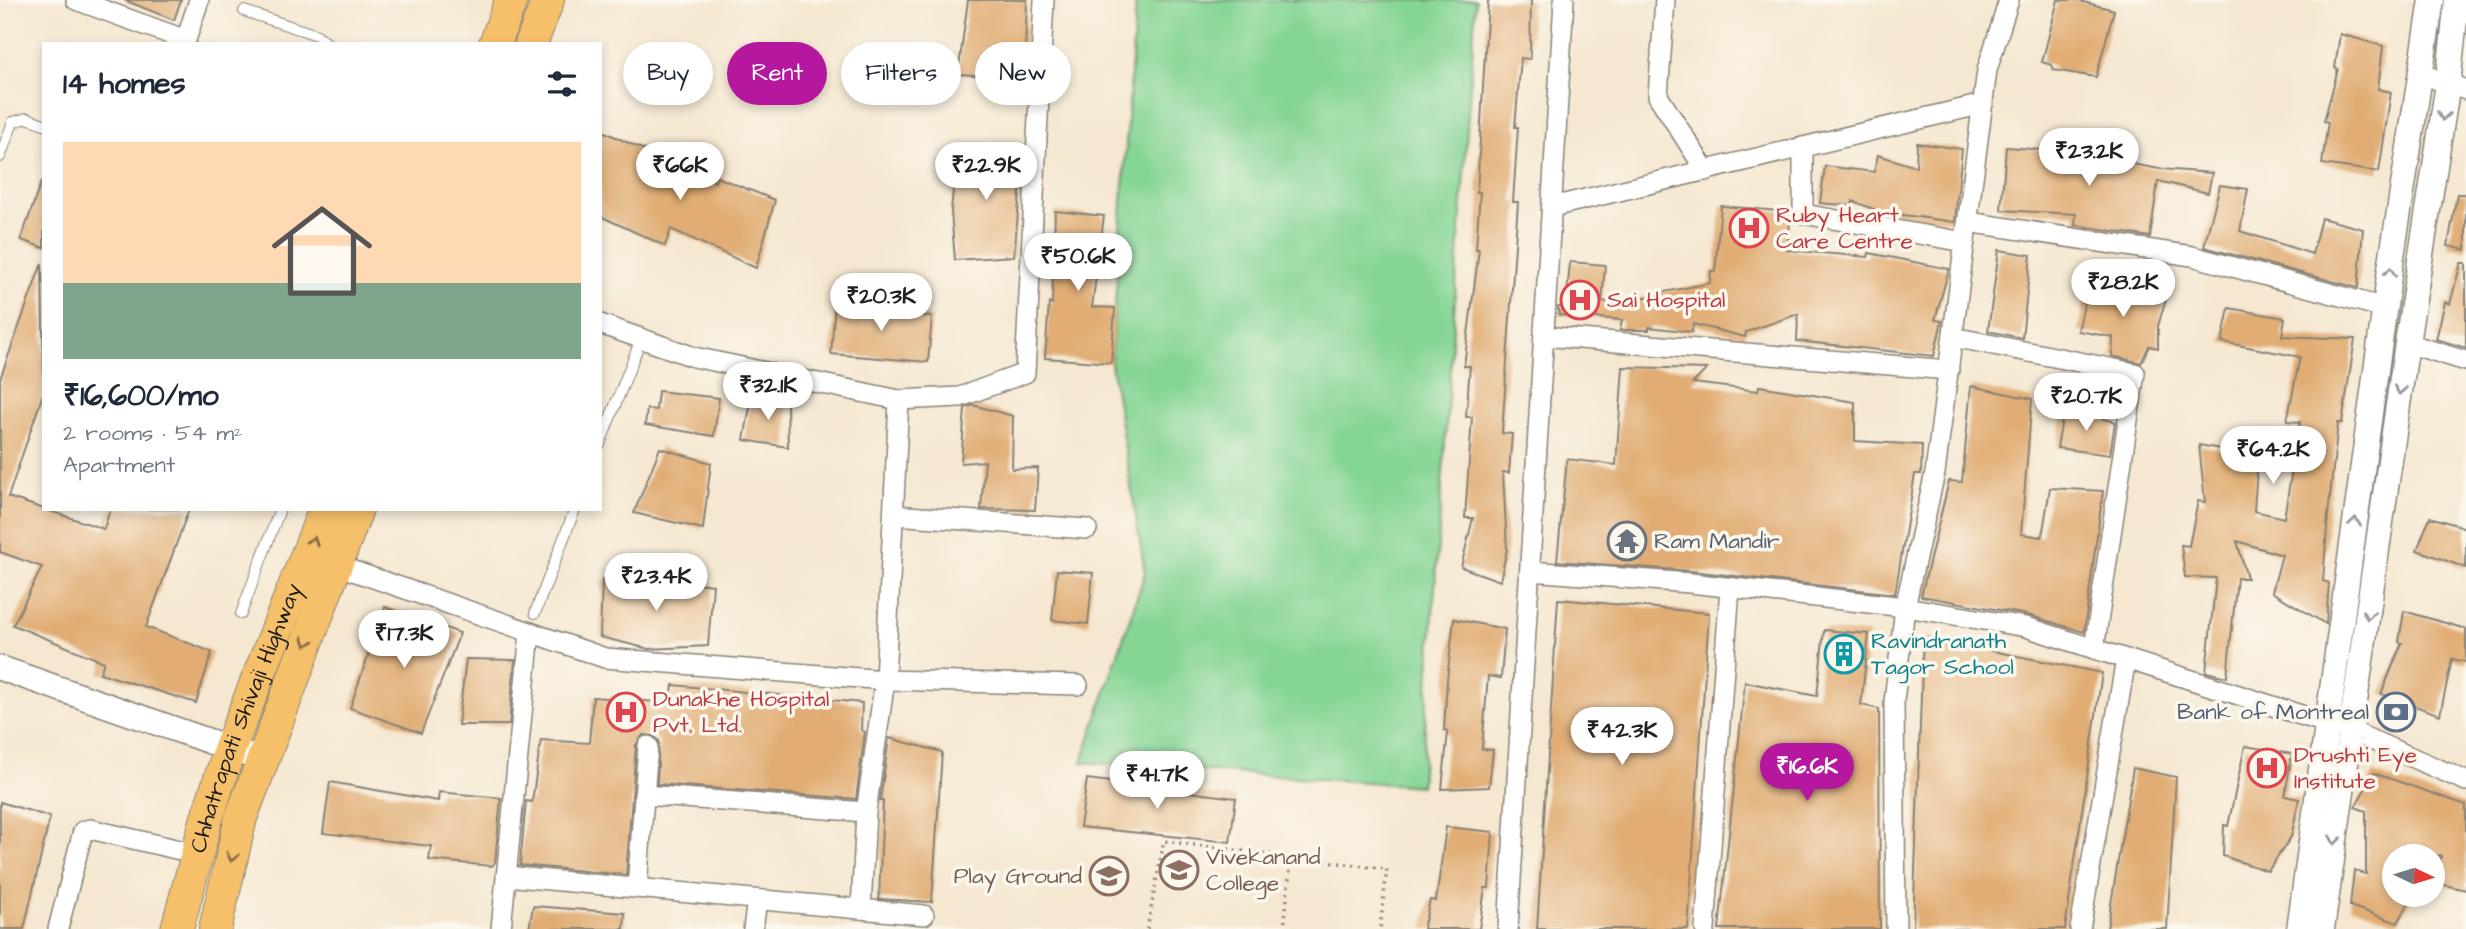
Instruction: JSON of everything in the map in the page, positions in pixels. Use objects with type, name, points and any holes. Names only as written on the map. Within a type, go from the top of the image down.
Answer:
[{"type":"highway","points":[[496,42],[511,0]]},
{"type":"highway","points":[[532,42],[548,0]]},
{"type":"highway","name":"Chhatrapati Shivaji Highway","points":[[177,929],[230,748],[323,511]]},
{"type":"highway","name":"Chhatrapati Shivaji Highway","points":[[215,929],[242,818],[356,511]]},
{"type":"street","points":[[76,0],[186,40],[199,0]]},
{"type":"street","points":[[602,325],[694,357],[899,400],[960,397],[1025,373],[1044,0]]},
{"type":"street","points":[[1508,929],[1564,0]]},
{"type":"street","points":[[1665,0],[1658,96],[1706,171]]},
{"type":"street","points":[[1896,929],[1894,701],[1905,607],[1935,473],[1987,70],[2009,0]]},
{"type":"street","points":[[2322,929],[2339,727],[2385,308],[2432,0]]},
{"type":"street","points":[[2299,929],[2457,87],[2457,0]]},
{"type":"street","points":[[2422,74],[2457,87]]},
{"type":"street","points":[[1552,207],[1983,104]]},
{"type":"street","points":[[1802,147],[1803,214],[1965,242]]},
{"type":"street","points":[[1968,222],[2192,256],[2385,308]]},
{"type":"street","points":[[1544,336],[1949,370]]},
{"type":"street","points":[[1953,337],[2135,373],[2094,649]]},
{"type":"street","points":[[2407,343],[2466,361]]},
{"type":"street","points":[[861,909],[866,812],[885,680],[899,400]]},
{"type":"street","points":[[894,515],[1087,528]]},
{"type":"street","points":[[336,565],[532,623],[605,658],[885,680],[1078,685]]},
{"type":"street","points":[[1530,571],[1730,587],[1905,607],[2026,627],[2339,727],[2466,781]]},
{"type":"street","points":[[1706,929],[1730,587]]},
{"type":"street","points":[[501,929],[532,623]]},
{"type":"street","points":[[2081,929],[2126,659]]},
{"type":"street","points":[[0,668],[263,760]]},
{"type":"street","points":[[637,888],[648,746]]},
{"type":"street","points":[[644,795],[866,812]]},
{"type":"street","points":[[58,929],[83,831],[90,829],[197,854]]},
{"type":"street","points":[[506,876],[924,915]]},
{"type":"street","points":[[754,929],[757,900]]},
{"type":"lane","points":[[244,11],[317,35],[326,42]]},
{"type":"lane","points":[[0,157],[13,122],[27,118],[42,123]]},
{"type":"lane","points":[[602,439],[641,339]]},
{"type":"lane","points":[[241,614],[279,511]]},
{"type":"lane","points":[[532,623],[574,511]]},
{"type":"path","points":[[1147,929],[1164,841],[1387,869],[1380,929]]},
{"type":"path","points":[[1284,929],[1291,858]]},
{"type":"green space","points":[[1136,0],[1476,0],[1421,786],[1082,762],[1145,573],[1111,363]]},
{"type":"building","points":[[124,0],[181,0],[174,20]]},
{"type":"building","points":[[968,0],[1027,0],[1025,42],[975,42],[975,75],[961,74],[961,52]]},
{"type":"building","points":[[1488,0],[1531,0],[1530,59],[1521,58],[1515,127],[1518,127],[1513,202],[1518,202],[1502,433],[1512,434],[1509,473],[1503,472],[1507,549],[1500,581],[1461,567],[1473,518],[1465,518],[1472,417],[1466,417],[1470,366],[1464,366],[1479,249],[1476,249],[1480,192],[1477,192]]},
{"type":"building","points":[[2058,0],[2076,0],[2114,10],[2096,77],[2054,70],[2052,65],[2042,62]]},
{"type":"building","points":[[2340,34],[2383,46],[2378,89],[2391,92],[2379,172],[2322,164],[2328,122],[2324,121],[2338,69],[2335,68]]},
{"type":"building","points":[[602,131],[715,182],[717,177],[775,200],[756,268],[671,229],[665,246],[602,217]]},
{"type":"building","points":[[1917,143],[1962,149],[1955,222],[1881,212],[1853,201],[1852,206],[1820,203],[1825,166],[1874,172],[1878,155],[1916,167]]},
{"type":"building","points":[[957,146],[1024,149],[1014,256],[955,260],[951,212]]},
{"type":"building","points":[[2006,147],[2058,151],[2160,169],[2212,173],[2208,193],[2158,181],[2150,237],[2075,225],[2076,214],[2001,210]]},
{"type":"building","points":[[41,182],[42,182],[42,247],[21,240]]},
{"type":"building","points":[[2220,185],[2248,189],[2240,231],[2312,254],[2321,218],[2363,229],[2358,288],[2204,247]]},
{"type":"building","points":[[2457,194],[2466,194],[2466,250],[2448,246]]},
{"type":"building","points":[[1721,206],[1791,212],[1787,250],[1868,257],[1869,253],[1949,269],[1935,320],[1942,321],[1934,356],[1797,341],[1798,314],[1746,332],[1745,337],[1693,324],[1692,332],[1649,327],[1649,330],[1620,330],[1622,320],[1559,315],[1558,307],[1566,306],[1570,262],[1605,265],[1602,302],[1663,295],[1664,292],[1710,283],[1711,271],[1715,271]]},
{"type":"building","points":[[1055,211],[1104,216],[1092,307],[1115,308],[1111,363],[1045,358],[1049,303],[1052,304]]},
{"type":"building","points":[[1999,250],[2031,255],[2022,338],[1988,331]]},
{"type":"building","points":[[42,263],[42,397],[8,497],[42,508],[42,511],[50,511],[104,529],[109,511],[188,511],[146,627],[212,652],[196,703],[100,673],[104,662],[13,625],[42,567],[0,552],[0,379]]},
{"type":"building","points":[[2461,263],[2466,263],[2466,348],[2436,339],[2445,302],[2450,304]]},
{"type":"building","points":[[2090,279],[2166,299],[2158,326],[2158,348],[2149,346],[2141,363],[2112,356],[2113,337],[2078,331]]},
{"type":"building","points":[[835,304],[924,311],[924,316],[932,317],[928,362],[831,354]]},
{"type":"building","points":[[2229,308],[2285,318],[2282,336],[2355,339],[2342,423],[2338,423],[2328,515],[2323,581],[2329,583],[2326,624],[2272,592],[2282,555],[2237,541],[2247,578],[2237,578],[2227,677],[2206,672],[2216,578],[2185,577],[2181,545],[2189,546],[2198,501],[2205,502],[2199,445],[2258,456],[2254,511],[2284,518],[2300,422],[2287,421],[2300,357],[2222,342]]},
{"type":"building","points":[[1623,367],[1707,369],[1693,383],[1758,391],[1759,386],[1855,402],[1855,441],[1922,445],[1921,474],[1915,474],[1895,594],[1691,571],[1557,561],[1567,459],[1616,465]]},
{"type":"building","points":[[1971,386],[2032,399],[2021,534],[2042,537],[2050,488],[2103,491],[2084,632],[2028,615],[1921,596],[1949,481],[1962,482]]},
{"type":"building","points":[[658,391],[719,398],[714,436],[645,425],[647,409],[656,410]]},
{"type":"building","points":[[752,396],[787,403],[788,447],[744,440]]},
{"type":"building","points":[[973,405],[1013,416],[1012,469],[1038,468],[1035,510],[981,509],[985,461],[961,463],[965,408]]},
{"type":"building","points":[[2064,408],[2115,422],[2110,455],[2057,448]]},
{"type":"building","points":[[660,448],[711,463],[703,529],[634,513]]},
{"type":"building","points":[[2430,517],[2466,528],[2466,568],[2417,550]]},
{"type":"building","points":[[1057,570],[1093,573],[1088,624],[1052,620]]},
{"type":"building","points":[[602,580],[667,580],[713,585],[708,646],[649,649],[600,637]]},
{"type":"building","points":[[1558,599],[1709,613],[1688,929],[1537,929]]},
{"type":"building","points":[[385,607],[460,633],[421,733],[350,708]]},
{"type":"building","points":[[2404,611],[2466,629],[2466,662],[2452,659],[2440,715],[2381,694],[2402,643],[2399,642]]},
{"type":"building","points":[[1454,619],[1505,629],[1501,678],[1488,676],[1482,749],[1493,750],[1489,787],[1442,789],[1448,731],[1444,730],[1447,680]]},
{"type":"building","points":[[1824,630],[1869,634],[1861,705],[1879,709],[1880,929],[1719,929],[1745,682],[1817,696]]},
{"type":"building","points":[[1923,637],[2102,673],[2065,929],[1913,929]]},
{"type":"building","points":[[466,659],[515,660],[509,725],[458,725]]},
{"type":"building","points":[[673,685],[862,703],[861,730],[865,732],[856,799],[657,784],[659,741],[654,736],[643,735],[636,745],[626,875],[520,865],[526,801],[532,802],[541,740],[589,743],[593,697],[670,703]]},
{"type":"building","points":[[889,738],[942,752],[932,902],[879,899],[883,801],[880,801]]},
{"type":"building","points":[[2245,746],[2292,754],[2285,796],[2299,799],[2291,837],[2268,871],[2223,856],[2224,825],[2228,826]]},
{"type":"building","points":[[2133,768],[2176,777],[2167,929],[2107,929]]},
{"type":"building","points":[[2374,773],[2466,805],[2466,890],[2445,885],[2445,844],[2382,844],[2382,907],[2407,907],[2398,923],[2350,906],[2354,871],[2366,874],[2366,811],[2355,807]]},
{"type":"building","points":[[1087,779],[1236,798],[1230,842],[1080,827]]},
{"type":"building","points":[[330,782],[438,801],[439,792],[501,798],[495,862],[492,866],[429,860],[431,846],[323,833]]},
{"type":"building","points":[[0,802],[50,817],[24,929],[0,929]]},
{"type":"building","points":[[1446,827],[1493,832],[1489,888],[1485,888],[1479,929],[1423,929],[1430,900],[1436,901]]},
{"type":"building","points":[[533,906],[625,913],[624,929],[529,929]]},
{"type":"place","name":"Ruby Heart Care Centre","points":[[1749,228]]},
{"type":"place","name":"Sai Hospital","points":[[1580,300]]},
{"type":"place","name":"Ram Mandir","points":[[1627,541]]},
{"type":"place","name":"Ravindranath Tagor School","points":[[1844,654]]},
{"type":"place","name":"Dunakhe Hospital Pvt. Ltd.","points":[[626,712]]},
{"type":"place","name":"Bank of Montreal","points":[[2396,712]]},
{"type":"place","name":"Drushti Eye Institute","points":[[2267,768]]},
{"type":"place","name":"Vivekanand College","points":[[1179,870]]},
{"type":"place","name":"Play Ground","points":[[1109,876]]}]
